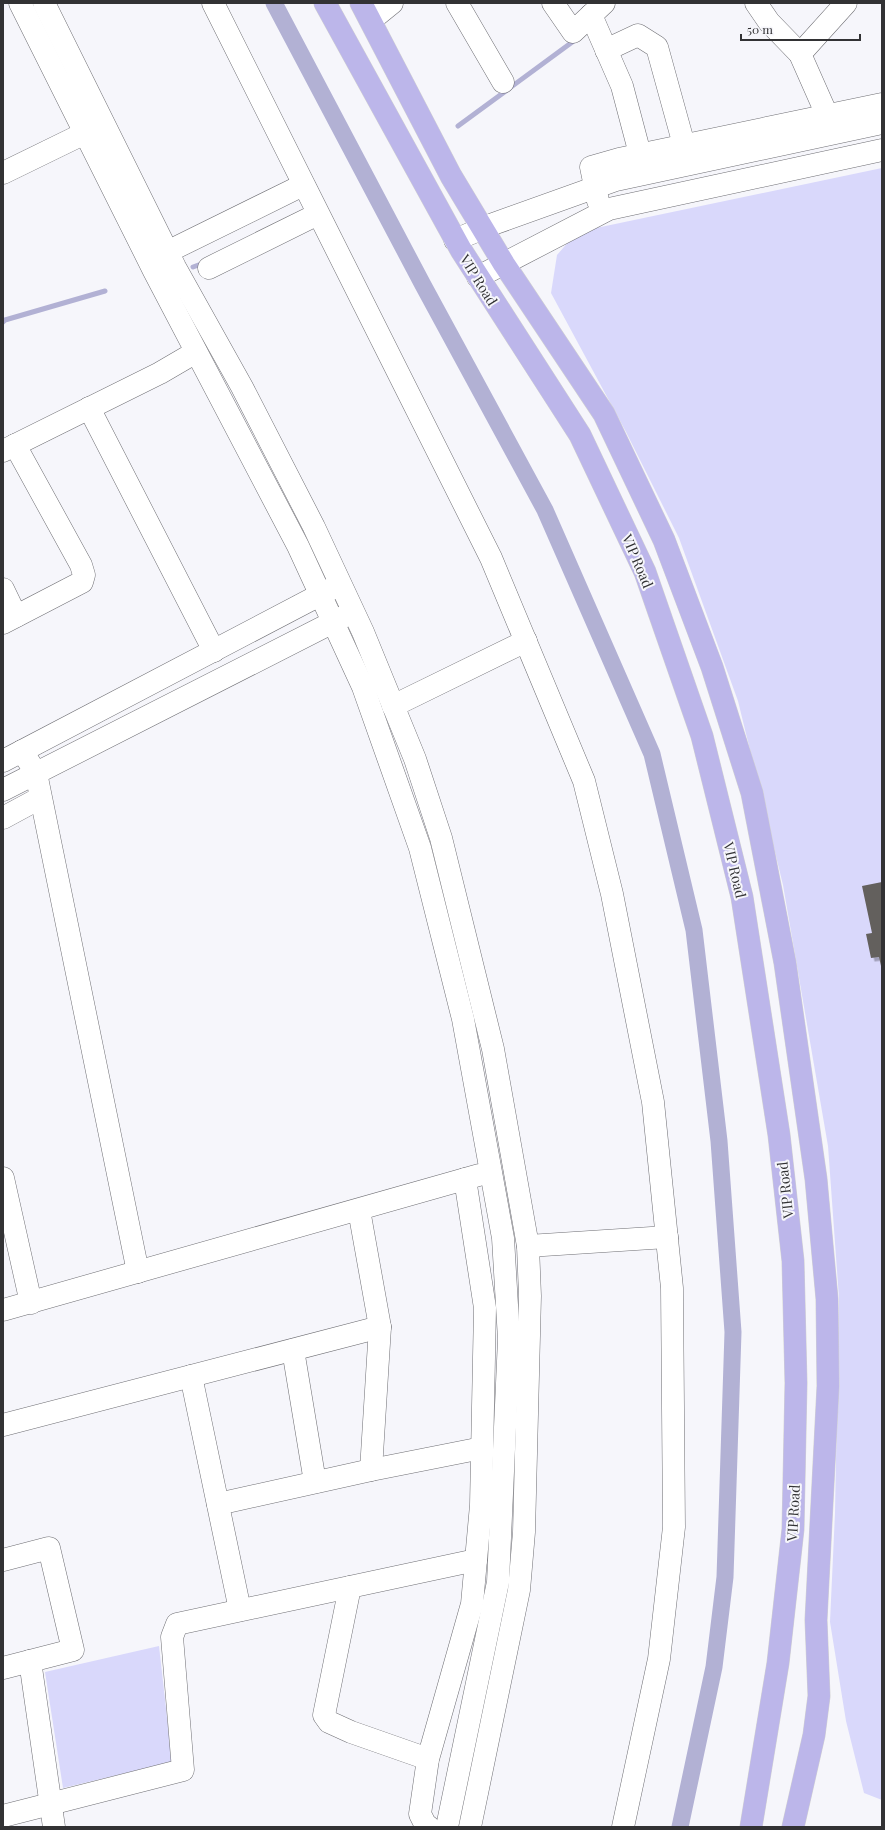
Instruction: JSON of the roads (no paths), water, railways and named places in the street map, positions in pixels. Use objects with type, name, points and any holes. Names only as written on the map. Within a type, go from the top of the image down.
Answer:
[{"type":"main road","name":"VIP Road","points":[[325,3],[455,240],[580,435],[645,572],[702,736],[742,897],[781,1158],[793,1261],[796,1383],[793,1529],[778,1663],[751,1827]]},
{"type":"main road","name":"VIP Road","points":[[374,6],[451,176],[504,264],[604,414],[664,540],[712,667],[752,793],[785,963],[816,1179],[827,1299],[828,1386],[816,1620],[819,1696],[814,1735],[793,1827]]},
{"type":"street","points":[[20,3],[154,271],[298,546],[363,687],[420,848],[463,1019],[503,1238],[509,1339],[498,1582],[447,1827]]},
{"type":"street","points":[[44,3],[167,252],[242,387],[314,527],[354,612],[415,759],[441,838],[493,1049],[528,1246],[530,1328],[524,1532],[519,1590],[470,1827]]},
{"type":"street","points":[[213,3],[491,558],[584,781],[612,894],[652,1102],[672,1288],[674,1527],[659,1659],[623,1827]]},
{"type":"street","points":[[457,3],[504,82]]},
{"type":"street","points":[[553,3],[573,32],[597,9]]},
{"type":"street","points":[[756,3],[769,22],[800,54],[827,115]]},
{"type":"street","points":[[800,54],[846,3]]},
{"type":"street","name":"VIP Road","points":[[374,6],[439,130],[451,176]]},
{"type":"street","points":[[597,9],[606,50],[622,86],[640,154]]},
{"type":"street","points":[[606,50],[638,34],[657,47],[684,145]]},
{"type":"street","points":[[601,212],[594,188],[591,167],[640,154],[882,104]]},
{"type":"street","points":[[455,240],[482,228],[616,180],[882,123]]},
{"type":"street","points":[[3,173],[85,133]]},
{"type":"street","points":[[478,277],[601,212],[882,150]]},
{"type":"street","points":[[167,252],[303,185]]},
{"type":"street","points":[[209,268],[318,214]]},
{"type":"street","points":[[3,589],[10,620],[82,582],[84,576],[81,565],[9,448],[160,373],[196,352]]},
{"type":"street","points":[[89,408],[214,651]]},
{"type":"street","points":[[3,761],[340,584]]},
{"type":"street","points":[[3,790],[354,612]]},
{"type":"street","points":[[393,706],[526,641]]},
{"type":"street","points":[[22,751],[36,773],[138,1272]]},
{"type":"street","points":[[3,818],[40,798]]},
{"type":"street","points":[[3,1310],[359,1210],[490,1171]]},
{"type":"street","points":[[3,1179],[31,1302]]},
{"type":"street","points":[[429,1827],[425,1824],[420,1814],[428,1759],[472,1604],[482,1506],[485,1308],[465,1179]]},
{"type":"street","points":[[359,1210],[380,1328],[371,1470]]},
{"type":"street","points":[[528,1246],[667,1237]]},
{"type":"street","points":[[3,1425],[380,1328]]},
{"type":"street","points":[[293,1350],[315,1482]]},
{"type":"street","points":[[191,1376],[240,1610]]},
{"type":"street","points":[[218,1504],[371,1470],[482,1448]]},
{"type":"street","points":[[3,1560],[49,1548],[73,1650],[3,1668]]},
{"type":"street","points":[[3,1816],[51,1805],[183,1770],[172,1637],[177,1624],[476,1560]]},
{"type":"street","points":[[350,1587],[324,1715],[329,1722],[352,1732],[428,1759]]},
{"type":"street","points":[[30,1661],[54,1827]]},
{"type":"waterway","points":[[274,3],[423,285],[545,510],[652,754],[694,930],[719,1141],[733,1332],[725,1577],[714,1667],[680,1827]]},
{"type":"waterway","points":[[458,126],[575,40]]},
{"type":"waterway","points":[[193,267],[204,263]]},
{"type":"waterway","points":[[3,322],[5,320],[105,291]]}]
